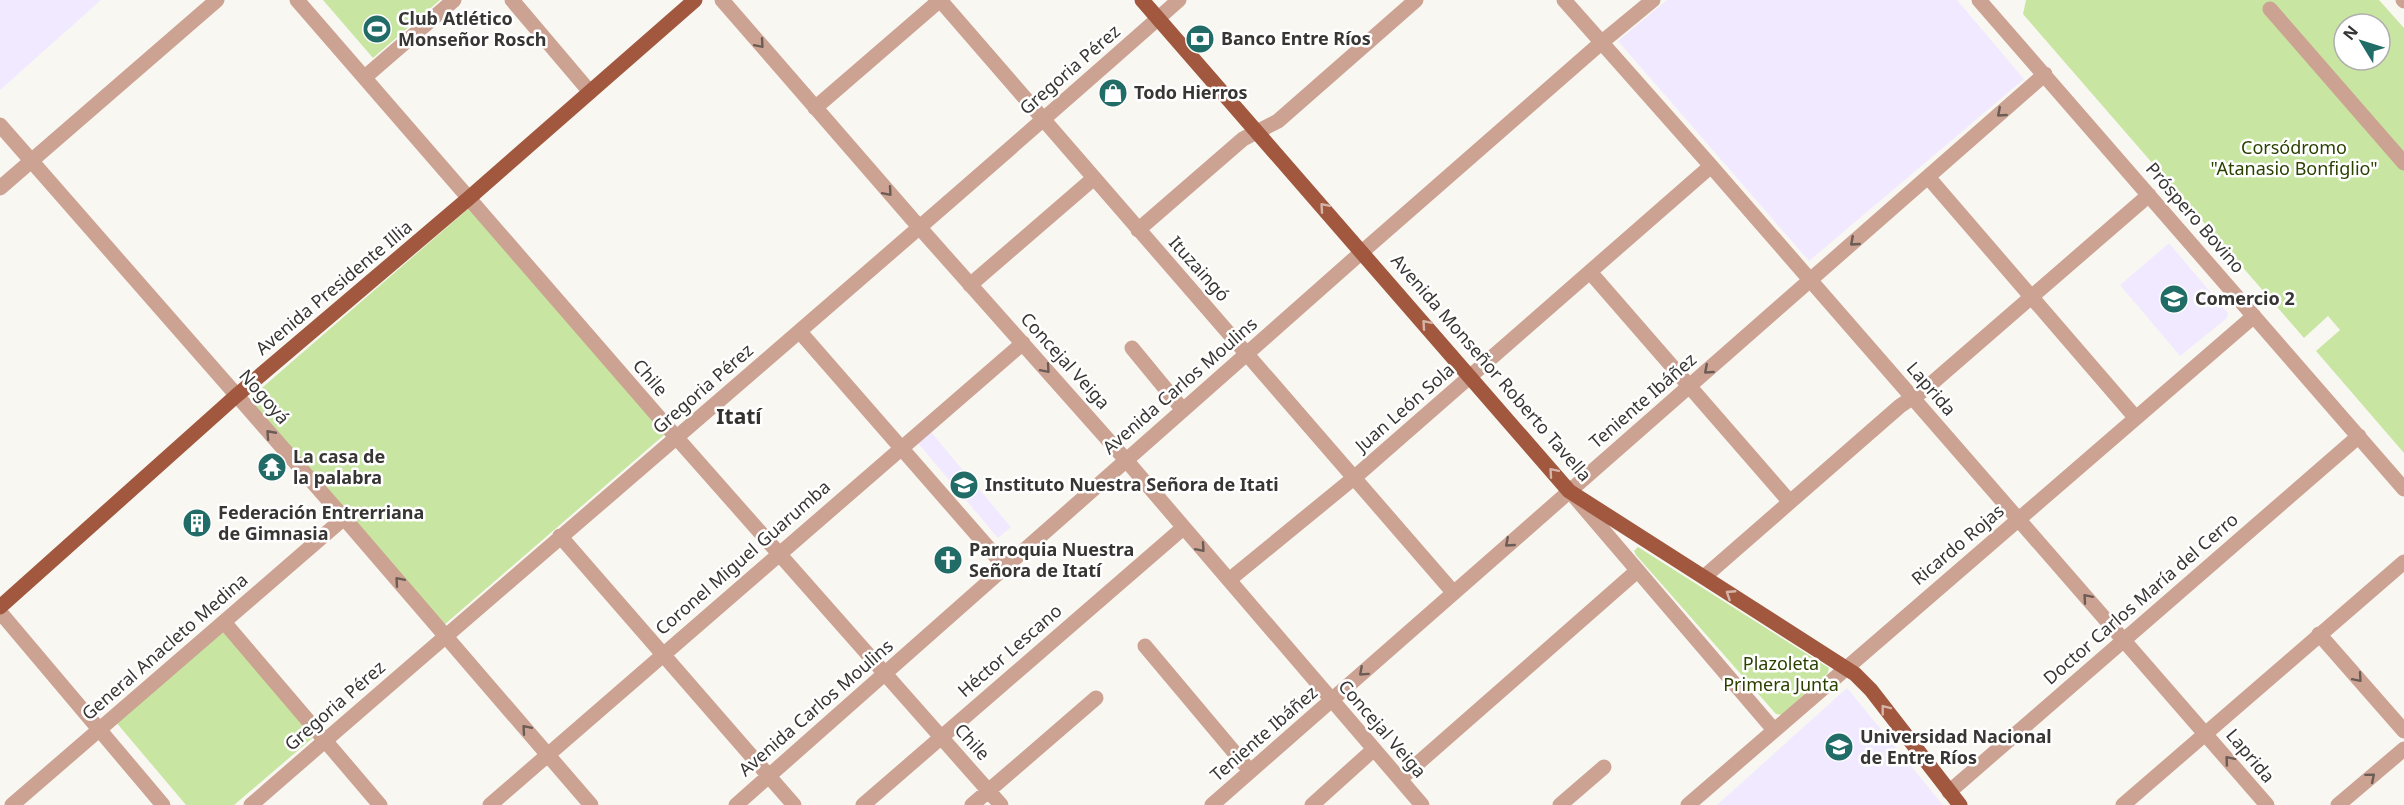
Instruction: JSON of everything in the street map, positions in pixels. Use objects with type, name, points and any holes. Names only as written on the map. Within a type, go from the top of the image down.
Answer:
[{"type":"main road","name":"Avenida Presidente Illia","points":[[0,607],[237,396],[469,198],[695,0]]},
{"type":"main road","name":"Avenida Monseñor Roberto Tavella","points":[[1142,0],[1363,251],[1569,491],[1846,668],[1870,690],[1960,805]]},
{"type":"street","points":[[0,188],[217,0]]},
{"type":"street","name":"Chile","points":[[297,0],[676,437],[1001,805]]},
{"type":"street","points":[[365,77],[454,0]]},
{"type":"street","points":[[512,0],[590,92]]},
{"type":"street","name":"Concejal Veiga","points":[[722,0],[1126,460],[1422,805]]},
{"type":"street","points":[[815,108],[940,0]]},
{"type":"street","name":"Ituzaingó","points":[[940,0],[1453,592]]},
{"type":"street","name":"Gregoria Pérez","points":[[251,805],[560,536],[920,228],[1179,0]]},
{"type":"street","points":[[1138,230],[1243,139],[1278,121],[1416,0]]},
{"type":"street","name":"Laprida","points":[[1564,0],[1712,166],[2018,520],[2206,733],[2266,805]]},
{"type":"street","name":"Avenida Carlos Moulins","points":[[736,805],[1363,251],[1653,0]]},
{"type":"street","name":"Próspero Bovino","points":[[1979,0],[2404,489]]},
{"type":"street","points":[[2270,9],[2404,163]]},
{"type":"street","name":"Teniente Ibáñez","points":[[1217,804],[1250,771],[2044,74]]},
{"type":"street","name":"Nogoyá","points":[[0,125],[344,518],[591,805]]},
{"type":"street","name":"Juan León Sola","points":[[1229,580],[1471,377],[1712,166]]},
{"type":"street","points":[[1928,177],[2135,417]]},
{"type":"street","points":[[970,285],[1094,178]]},
{"type":"street","points":[[1704,577],[1900,406],[1913,398],[2149,195]]},
{"type":"street","points":[[1590,272],[1790,502]]},
{"type":"street","name":"Ricardo Rojas","points":[[1688,805],[2254,316]]},
{"type":"street","points":[[800,332],[1006,567]]},
{"type":"street","name":"Coronel Miguel Guarumba","points":[[490,805],[662,653],[1023,343]]},
{"type":"street","points":[[1132,348],[1183,410]]},
{"type":"street","name":"Doctor Carlos María del Cerro","points":[[1949,792],[2359,436]]},
{"type":"street","points":[[1569,491],[1774,730]]},
{"type":"street","name":"General Anacleto Medina","points":[[12,805],[344,518]]},
{"type":"street","name":"Héctor Lescano","points":[[862,805],[1183,528]]},
{"type":"street","points":[[560,536],[794,805]]},
{"type":"street","points":[[2123,805],[2404,562]]},
{"type":"street","points":[[1400,779],[1637,571]]},
{"type":"street","points":[[0,612],[163,805]]},
{"type":"street","points":[[224,622],[380,805]]},
{"type":"street","points":[[2319,634],[2404,731]]},
{"type":"street","points":[[1145,646],[1250,771]]},
{"type":"street","points":[[972,805],[1096,698]]},
{"type":"street","points":[[2337,805],[2404,749]]},
{"type":"street","points":[[1312,805],[1373,750]]},
{"type":"street","points":[[1560,805],[1604,767]]},
{"type":"shaded area","points":[[0,0],[101,0],[0,90]]},
{"type":"shaded area","points":[[1667,0],[1957,0],[2024,79],[1809,261],[1618,41]]},
{"type":"shaded area","name":"Comercio 2","points":[[2169,243],[2228,313],[2227,318],[2180,356],[2120,285]]},
{"type":"shaded area","name":"Instituto Nuestra Señora de Itati","points":[[930,431],[1011,527],[998,538],[917,442]]},
{"type":"shaded area","name":"Universidad Nacional de Entre Ríos","points":[[1847,688],[1943,805],[1717,805]]},
{"type":"green space","name":"Club Atlético Monseñor Rosch","points":[[323,0],[440,0],[373,58]]},
{"type":"green space","name":"Corsódromo \"Atanasio Bonfiglio\"","points":[[2026,0],[2379,0],[2390,12],[2332,12],[2332,72],[2392,72],[2392,15],[2404,28],[2404,453],[2316,351],[2340,330],[2328,316],[2304,338],[2023,14]]},
{"type":"green space","points":[[476,202],[671,429],[444,625],[249,399]]},
{"type":"green space","name":"Plazoleta Primera Junta","points":[[1638,547],[1829,668],[1828,673],[1782,715],[1776,714],[1636,555],[1634,551]]},
{"type":"green space","points":[[224,628],[316,735],[234,805],[186,805],[115,721]]},
{"type":"place","name":"Club Atlético Monseñor Rosch","points":[[377,29]]},
{"type":"place","name":"Banco Entre Ríos","points":[[1200,39]]},
{"type":"place","name":"Todo Hierros","points":[[1113,93]]},
{"type":"place","name":"Comercio 2","points":[[2174,299]]},
{"type":"place","name":"La casa de la palabra","points":[[272,467]]},
{"type":"place","name":"Instituto Nuestra Señora de Itati","points":[[964,485]]},
{"type":"place","name":"Federación Entrerriana de Gimnasia","points":[[197,523]]},
{"type":"place","name":"Parroquia Nuestra Señora de Itatí","points":[[948,560]]},
{"type":"place","name":"Universidad Nacional de Entre Ríos","points":[[1839,747]]},
{"type":"district","name":"Itatí","points":[[739,417]]}]
